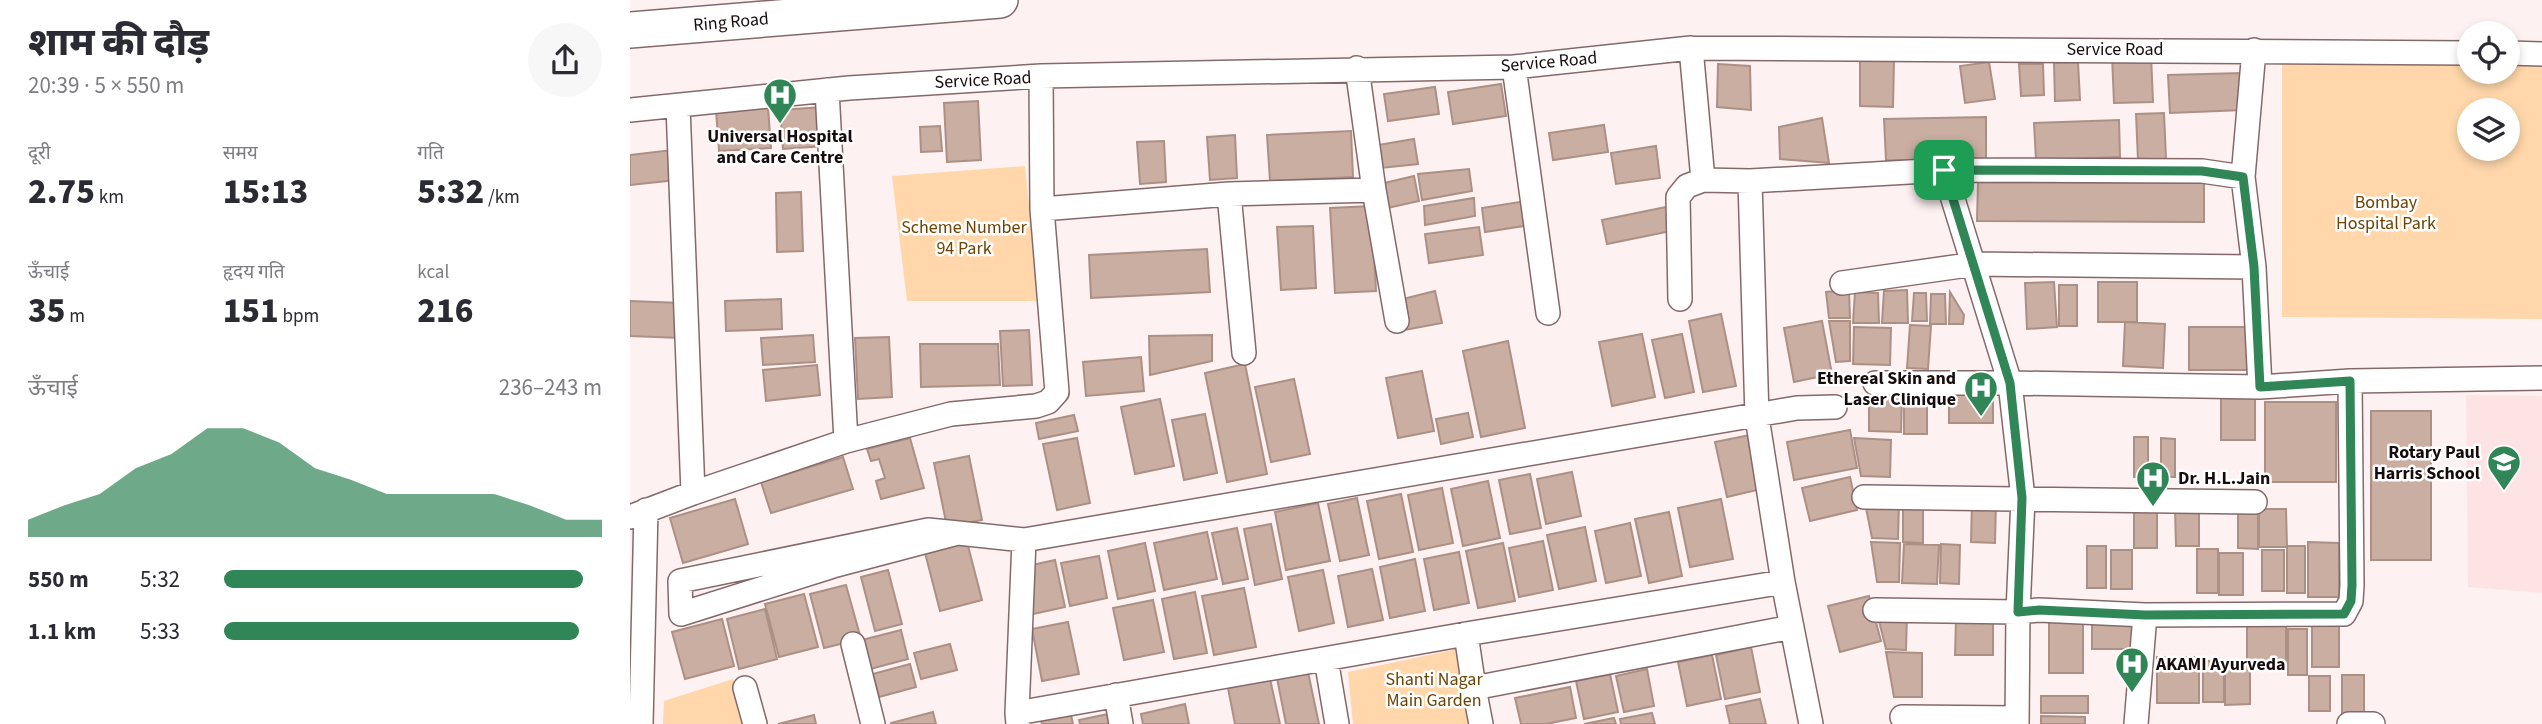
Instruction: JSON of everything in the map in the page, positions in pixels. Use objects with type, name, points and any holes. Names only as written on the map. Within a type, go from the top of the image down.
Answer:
[{"type":"main road","name":"Ring Road","points":[[630,30],[1000,0]]},
{"type":"street","name":"Service Road","points":[[630,110],[827,90],[1041,76],[1514,67],[1691,48],[2457,53]]},
{"type":"street","points":[[1691,48],[1703,180]]},
{"type":"street","points":[[2254,50],[2243,177],[2254,267],[2260,387]]},
{"type":"street","points":[[2520,53],[2542,54]]},
{"type":"street","points":[[1514,67],[1548,313]]},
{"type":"street","points":[[1357,68],[1374,190],[1398,321]]},
{"type":"street","points":[[641,724],[638,513],[846,441],[951,414],[1036,406],[1048,402],[1057,392],[1042,209],[1041,76]]},
{"type":"street","points":[[827,90],[846,441]]},
{"type":"street","points":[[678,106],[693,493]]},
{"type":"street","points":[[1680,299],[1678,197],[1687,186],[1703,180],[1750,181],[1944,170],[2202,171],[2243,177]]},
{"type":"street","points":[[1902,717],[2017,721],[2022,498],[2010,383],[1944,170]]},
{"type":"street","points":[[1750,181],[1757,416],[1783,582],[1811,724]]},
{"type":"street","points":[[1042,209],[1229,194],[1374,190]]},
{"type":"street","points":[[1229,194],[1244,352]]},
{"type":"street","points":[[1842,283],[1975,264],[2254,267]]},
{"type":"street","points":[[1875,383],[2260,387],[2350,381],[2542,378]]},
{"type":"street","points":[[1875,610],[2039,610],[2145,615],[2344,614],[2351,601],[2350,381]]},
{"type":"street","points":[[958,533],[833,566],[681,614],[680,581],[928,530],[958,533],[1024,540],[1797,408],[1835,407]]},
{"type":"street","points":[[1864,498],[2255,502]]},
{"type":"street","points":[[1024,540],[1018,718],[1116,695],[1783,582]]},
{"type":"street","points":[[2136,724],[2145,615]]},
{"type":"street","points":[[1474,688],[1792,627]]},
{"type":"street","points":[[1466,634],[1481,724]]},
{"type":"street","points":[[853,644],[873,724]]},
{"type":"street","points":[[1326,659],[1337,724]]},
{"type":"street","points":[[745,688],[755,724]]},
{"type":"street","points":[[1116,695],[1121,724]]},
{"type":"street","points":[[2348,724],[2373,724]]},
{"type":"shaded area","name":"Rotary Paul Harris School","points":[[2466,395],[2542,396],[2542,593],[2468,587]]},
{"type":"green space","name":"Bombay Hospital Park","points":[[2282,59],[2457,60],[2457,84],[2520,84],[2520,61],[2542,61],[2542,319],[2282,317]]},
{"type":"green space","name":"Scheme Number 94 Park","points":[[1025,166],[1039,301],[907,301],[892,176]]},
{"type":"green space","name":"Shanti Nagar Main Garden","points":[[1467,647],[1479,724],[1353,724],[1348,672]]},
{"type":"green space","points":[[733,679],[746,724],[663,724],[664,701]]},
{"type":"building","points":[[2151,55],[2153,102],[2114,103],[2112,56]]},
{"type":"building","points":[[1860,61],[1894,61],[1893,107],[1860,106]]},
{"type":"building","points":[[1989,62],[1995,99],[1965,103],[1960,66]]},
{"type":"building","points":[[2078,62],[2080,100],[2055,101],[2054,63]]},
{"type":"building","points":[[1718,64],[1750,66],[1751,110],[1717,107]]},
{"type":"building","points":[[2019,64],[2043,64],[2044,95],[2021,96]]},
{"type":"building","points":[[2242,73],[2243,110],[2170,113],[2168,75]]},
{"type":"building","points":[[1501,84],[1506,116],[1453,124],[1448,92]]},
{"type":"building","points":[[1435,87],[1439,114],[1388,121],[1384,94]]},
{"type":"building","points":[[978,101],[981,160],[947,162],[944,103]]},
{"type":"building","points":[[768,107],[771,148],[719,151],[716,110]]},
{"type":"building","points":[[823,107],[825,146],[783,149],[780,110]]},
{"type":"building","points":[[2164,113],[2166,159],[2138,160],[2136,114]]},
{"type":"building","points":[[1986,117],[1986,161],[1886,160],[1884,119]]},
{"type":"building","points":[[1822,118],[1829,163],[1780,159],[1779,127]]},
{"type":"building","points":[[2119,120],[2120,157],[2036,160],[2034,123]]},
{"type":"building","points":[[1604,125],[1608,152],[1553,160],[1549,133]]},
{"type":"building","points":[[940,126],[942,151],[921,152],[920,127]]},
{"type":"building","points":[[1351,131],[1353,177],[1270,181],[1267,135]]},
{"type":"building","points":[[1235,135],[1237,178],[1210,180],[1207,137]]},
{"type":"building","points":[[1414,139],[1418,164],[1381,168],[1378,145]]},
{"type":"building","points":[[1164,141],[1166,182],[1140,184],[1137,142]]},
{"type":"building","points":[[1656,146],[1660,178],[1616,184],[1611,153]]},
{"type":"building","points":[[672,150],[676,180],[630,185],[630,155]]},
{"type":"building","points":[[1469,169],[1472,191],[1422,200],[1418,174]]},
{"type":"building","points":[[1414,176],[1419,201],[1383,209],[1380,184]]},
{"type":"building","points":[[1978,182],[2204,183],[2204,222],[1977,221]]},
{"type":"building","points":[[801,192],[803,251],[777,252],[776,193]]},
{"type":"building","points":[[1474,198],[1475,216],[1425,225],[1424,206]]},
{"type":"building","points":[[1526,201],[1530,225],[1485,232],[1482,208]]},
{"type":"building","points":[[1372,206],[1376,291],[1335,293],[1330,208]]},
{"type":"building","points":[[1671,206],[1676,230],[1607,244],[1602,220]]},
{"type":"building","points":[[1313,226],[1316,288],[1281,290],[1277,227]]},
{"type":"building","points":[[1479,227],[1483,255],[1429,263],[1425,234]]},
{"type":"building","points":[[1207,249],[1210,292],[1091,298],[1089,255]]},
{"type":"building","points":[[2054,282],[2057,327],[2027,329],[2025,283]]},
{"type":"building","points":[[2098,282],[2137,282],[2137,322],[2098,322]]},
{"type":"building","points":[[2059,285],[2077,285],[2077,326],[2059,326]]},
{"type":"building","points":[[1849,290],[1850,318],[1829,318],[1826,292]]},
{"type":"building","points":[[1907,290],[1908,323],[1882,323],[1884,291]]},
{"type":"building","points":[[1435,291],[1442,323],[1404,330],[1399,300]]},
{"type":"building","points":[[1855,292],[1878,293],[1879,323],[1853,323]]},
{"type":"building","points":[[1950,292],[1964,315],[1963,324],[1949,324]]},
{"type":"building","points":[[1914,293],[1926,293],[1927,321],[1912,321]]},
{"type":"building","points":[[1931,294],[1945,294],[1946,324],[1930,324]]},
{"type":"building","points":[[781,299],[782,329],[726,331],[725,301]]},
{"type":"building","points":[[630,301],[681,303],[680,338],[630,336]]},
{"type":"building","points":[[1721,314],[1736,386],[1703,392],[1689,321]]},
{"type":"building","points":[[1822,321],[1832,374],[1794,382],[1784,328]]},
{"type":"building","points":[[1829,321],[1850,321],[1850,361],[1836,362]]},
{"type":"building","points":[[2125,322],[2165,324],[2163,368],[2123,366]]},
{"type":"building","points":[[1910,325],[1931,326],[1928,369],[1907,368]]},
{"type":"building","points":[[1854,327],[1891,328],[1890,365],[1853,364]]},
{"type":"building","points":[[2189,327],[2249,327],[2249,370],[2189,370]]},
{"type":"building","points":[[1029,330],[1032,385],[1003,386],[1000,331]]},
{"type":"building","points":[[1642,334],[1655,397],[1612,406],[1599,342]]},
{"type":"building","points":[[1682,334],[1694,392],[1665,398],[1652,340]]},
{"type":"building","points":[[813,335],[815,362],[763,365],[761,338]]},
{"type":"building","points":[[1212,335],[1212,361],[1150,375],[1149,336]]},
{"type":"building","points":[[889,337],[892,397],[858,399],[855,338]]},
{"type":"building","points":[[1508,341],[1525,428],[1481,437],[1463,351]]},
{"type":"building","points":[[920,344],[998,344],[1000,385],[921,387]]},
{"type":"building","points":[[1141,357],[1144,391],[1086,396],[1083,362]]},
{"type":"building","points":[[1245,364],[1267,474],[1227,482],[1205,373]]},
{"type":"building","points":[[817,365],[820,395],[766,401],[763,370]]},
{"type":"building","points":[[1422,371],[1434,431],[1398,438],[1386,378]]},
{"type":"building","points":[[1294,379],[1310,454],[1271,462],[1255,387]]},
{"type":"building","points":[[1949,391],[1993,391],[1993,423],[1949,423]]},
{"type":"building","points":[[1904,392],[1927,393],[1927,434],[1904,434]]},
{"type":"building","points":[[1869,394],[1902,395],[1901,432],[1869,431]]},
{"type":"building","points":[[2221,395],[2255,395],[2255,440],[2221,440]]},
{"type":"building","points":[[1160,399],[1174,466],[1135,474],[1121,407]]},
{"type":"building","points":[[2265,402],[2336,402],[2336,482],[2265,482]]},
{"type":"building","points":[[2371,411],[2431,411],[2431,560],[2371,560]]},
{"type":"building","points":[[1468,413],[1473,437],[1441,444],[1436,419]]},
{"type":"building","points":[[1205,414],[1217,473],[1184,480],[1172,420]]},
{"type":"building","points":[[1074,415],[1078,431],[1039,439],[1036,423]]},
{"type":"building","points":[[1850,430],[1857,468],[1794,480],[1787,442]]},
{"type":"building","points":[[1750,435],[1761,489],[1727,497],[1715,442]]},
{"type":"building","points":[[2134,437],[2148,437],[2148,477],[2134,477]]},
{"type":"building","points":[[910,438],[924,488],[881,499],[876,481],[885,478],[879,459],[871,461],[867,449]]},
{"type":"building","points":[[1077,438],[1090,503],[1057,510],[1043,444]]},
{"type":"building","points":[[1854,438],[1891,440],[1890,477],[1861,476]]},
{"type":"building","points":[[2161,438],[2175,439],[2175,477],[2161,477]]},
{"type":"building","points":[[969,456],[982,520],[947,527],[934,463]]},
{"type":"building","points":[[843,457],[853,489],[771,513],[761,482]]},
{"type":"building","points":[[1572,472],[1581,516],[1546,524],[1537,479]]},
{"type":"building","points":[[1530,474],[1541,528],[1510,534],[1499,480]]},
{"type":"building","points":[[1850,477],[1857,510],[1810,521],[1802,488]]},
{"type":"building","points":[[1488,481],[1500,538],[1463,546],[1451,489]]},
{"type":"building","points":[[1442,488],[1453,543],[1419,550],[1408,495]]},
{"type":"building","points":[[1401,494],[1413,552],[1379,559],[1367,501]]},
{"type":"building","points":[[1357,498],[1369,555],[1340,561],[1328,504]]},
{"type":"building","points":[[735,499],[748,544],[683,563],[670,518]]},
{"type":"building","points":[[1721,499],[1733,559],[1690,567],[1678,508]]},
{"type":"building","points":[[1972,500],[1996,501],[1995,543],[1971,542]]},
{"type":"building","points":[[1903,501],[1923,502],[1923,543],[1903,542]]},
{"type":"building","points":[[1318,503],[1330,561],[1286,570],[1275,512]]},
{"type":"building","points":[[1865,503],[1899,503],[1898,539],[1872,538]]},
{"type":"building","points":[[2134,508],[2157,508],[2157,548],[2134,548]]},
{"type":"building","points":[[2175,509],[2199,510],[2199,546],[2176,546]]},
{"type":"building","points":[[2259,509],[2286,509],[2287,547],[2259,547]]},
{"type":"building","points":[[2238,510],[2258,510],[2258,549],[2238,548]]},
{"type":"building","points":[[1669,512],[1682,576],[1649,583],[1635,519]]},
{"type":"building","points":[[1630,523],[1641,576],[1606,583],[1595,531]]},
{"type":"building","points":[[1271,524],[1282,579],[1255,585],[1244,529]]},
{"type":"building","points":[[1585,527],[1596,581],[1559,589],[1547,535]]},
{"type":"building","points":[[1237,528],[1248,579],[1223,584],[1212,533]]},
{"type":"building","points":[[1207,532],[1217,579],[1164,590],[1154,543]]},
{"type":"building","points":[[966,538],[982,600],[940,611],[924,549]]},
{"type":"building","points":[[1543,541],[1553,590],[1519,597],[1509,548]]},
{"type":"building","points":[[1871,542],[1900,543],[1899,582],[1877,582]]},
{"type":"building","points":[[2308,542],[2339,543],[2339,597],[2308,597]]},
{"type":"building","points":[[1145,543],[1155,591],[1118,599],[1108,551]]},
{"type":"building","points":[[1503,543],[1515,601],[1478,608],[1466,551]]},
{"type":"building","points":[[1904,544],[1939,545],[1937,584],[1902,583]]},
{"type":"building","points":[[1941,544],[1960,545],[1959,584],[1940,583]]},
{"type":"building","points":[[2087,546],[2106,546],[2106,588],[2087,588]]},
{"type":"building","points":[[2287,546],[2305,546],[2305,593],[2287,593]]},
{"type":"building","points":[[2197,549],[2218,549],[2218,593],[2197,593]]},
{"type":"building","points":[[2111,550],[2132,550],[2132,589],[2111,589]]},
{"type":"building","points":[[2262,550],[2284,550],[2284,591],[2262,591]]},
{"type":"building","points":[[1459,552],[1469,603],[1434,610],[1424,559]]},
{"type":"building","points":[[2219,553],[2243,553],[2243,595],[2219,595]]},
{"type":"building","points":[[1099,556],[1107,598],[1070,606],[1061,563]]},
{"type":"building","points":[[1415,559],[1425,611],[1390,618],[1380,567]]},
{"type":"building","points":[[1055,560],[1065,607],[1033,614],[1023,567]]},
{"type":"building","points":[[1372,569],[1383,620],[1348,627],[1338,576]]},
{"type":"building","points":[[888,570],[902,624],[875,631],[861,577]]},
{"type":"building","points":[[1323,570],[1334,623],[1299,631],[1288,577]]},
{"type":"building","points":[[846,585],[861,639],[824,648],[810,594]]},
{"type":"building","points":[[1244,588],[1256,647],[1214,655],[1202,596]]},
{"type":"building","points":[[1195,592],[1207,653],[1174,659],[1162,599]]},
{"type":"building","points":[[804,594],[818,647],[779,657],[765,604]]},
{"type":"building","points":[[1869,596],[1881,641],[1840,652],[1828,606]]},
{"type":"building","points":[[1153,600],[1164,652],[1124,660],[1113,608]]},
{"type":"building","points":[[765,609],[777,659],[739,669],[727,619]]},
{"type":"building","points":[[1877,613],[1907,614],[1906,650],[1886,649]]},
{"type":"building","points":[[722,619],[734,666],[685,679],[672,632]]},
{"type":"building","points":[[1956,619],[1993,620],[1993,655],[1955,655]]},
{"type":"building","points":[[2049,619],[2083,619],[2083,673],[2049,673]]},
{"type":"building","points":[[2092,619],[2133,619],[2133,649],[2092,649]]},
{"type":"building","points":[[2247,620],[2286,620],[2286,664],[2247,664]]},
{"type":"building","points":[[1068,622],[1079,674],[1042,681],[1032,629]]},
{"type":"building","points":[[2312,625],[2339,626],[2339,667],[2312,667]]},
{"type":"building","points":[[2288,629],[2307,629],[2307,675],[2288,675]]},
{"type":"building","points":[[901,630],[908,659],[870,669],[862,640]]},
{"type":"building","points":[[950,644],[957,670],[921,679],[914,653]]},
{"type":"building","points":[[1751,647],[1760,692],[1725,699],[1716,655]]},
{"type":"building","points":[[1886,652],[1922,653],[1922,697],[1894,697]]},
{"type":"building","points":[[1712,655],[1721,699],[1687,706],[1678,662]]},
{"type":"building","points":[[2157,657],[2199,657],[2199,703],[2157,703]]},
{"type":"building","points":[[2203,661],[2224,661],[2224,702],[2203,702]]},
{"type":"building","points":[[910,664],[916,687],[879,697],[873,674]]},
{"type":"building","points":[[2225,665],[2250,665],[2250,704],[2225,705]]},
{"type":"building","points":[[1647,669],[1654,706],[1624,712],[1616,676]]},
{"type":"building","points":[[1308,672],[1319,724],[1286,724],[1277,678]]},
{"type":"building","points":[[1610,674],[1618,712],[1584,719],[1576,681]]},
{"type":"building","points":[[2342,675],[2364,675],[2364,716],[2342,716]]},
{"type":"building","points":[[2309,676],[2330,676],[2330,711],[2309,711]]},
{"type":"building","points":[[1270,679],[1280,724],[1235,724],[1228,688]]},
{"type":"building","points":[[1570,687],[1576,718],[1546,724],[1521,724],[1515,698]]},
{"type":"building","points":[[2041,696],[2088,696],[2088,713],[2041,713]]},
{"type":"building","points":[[1760,699],[1766,724],[1730,724],[1726,706]]},
{"type":"building","points":[[1185,704],[1189,724],[1143,724],[1141,714]]},
{"type":"building","points":[[933,712],[936,724],[891,724],[891,723]]},
{"type":"building","points":[[1113,713],[1115,724],[1080,724],[1079,720]]},
{"type":"building","points":[[1652,713],[1655,724],[1621,724],[1620,719]]},
{"type":"building","points":[[814,715],[816,724],[778,724]]},
{"type":"building","points":[[1071,715],[1073,724],[1042,724],[1041,721]]},
{"type":"building","points":[[2041,716],[2085,717],[2085,724],[2041,724]]},
{"type":"building","points":[[1614,718],[1616,724],[1584,724]]},
{"type":"place","name":"Universal Hospital and Care Centre","points":[[780,125]]},
{"type":"place","name":"Ethereal Skin and Laser Clinique","points":[[1981,418]]},
{"type":"place","name":"Rotary Paul Harris School","points":[[2504,492]]},
{"type":"place","name":"Dr. H.L.Jain","points":[[2153,508]]},
{"type":"place","name":"AKAMI Ayurveda","points":[[2132,694]]},
{"type":"route","points":[[1944,170],[2202,171],[2243,177],[2254,267],[2260,387],[2350,381],[2352,585],[2351,601],[2344,614],[2145,615],[2039,610],[2018,612],[2022,498],[2010,383],[1944,170]]}]
